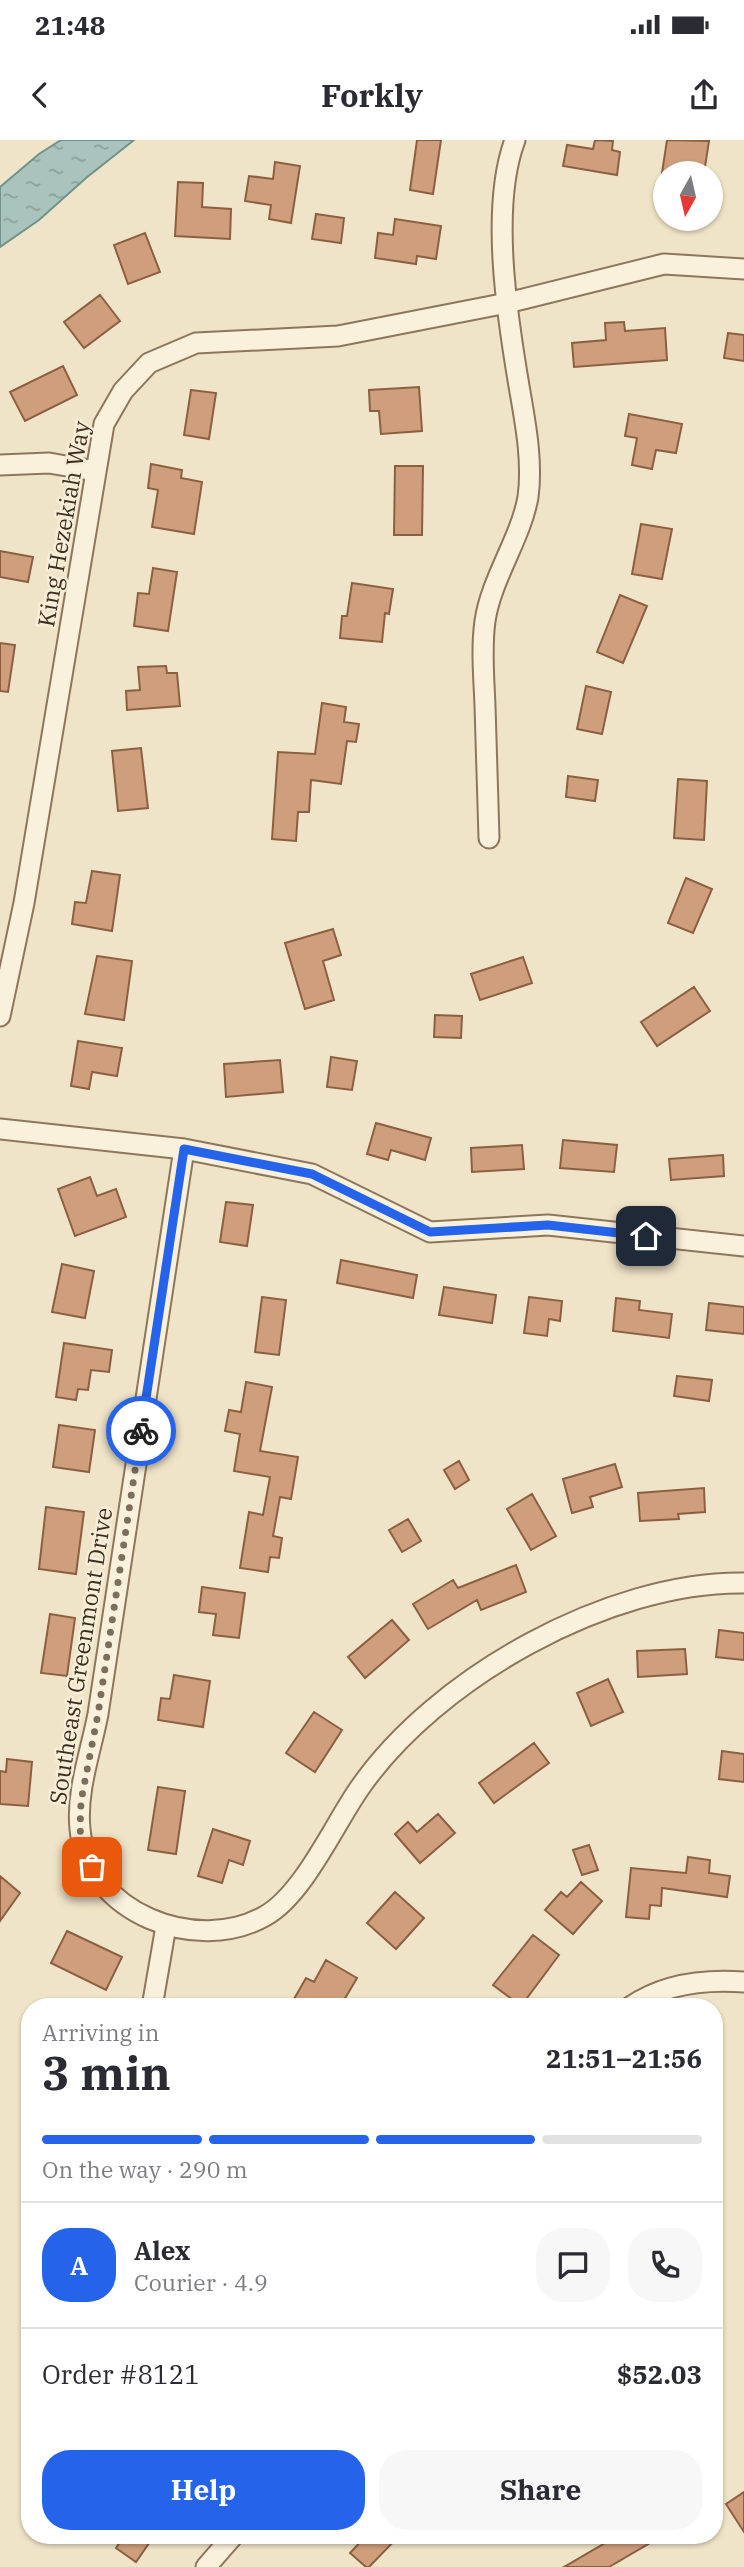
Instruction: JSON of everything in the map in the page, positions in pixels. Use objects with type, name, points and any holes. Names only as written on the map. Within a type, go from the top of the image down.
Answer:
[{"type":"street","points":[[489,838],[483,663],[485,621],[493,591],[528,497],[528,459],[507,303],[503,195],[508,161],[516,140]]},
{"type":"street","name":"King Hezekiah Way","points":[[0,1016],[24,903],[104,424],[123,391],[149,363],[196,343],[338,336],[507,303],[664,264],[744,269]]},
{"type":"street","points":[[0,465],[48,463],[95,471]]},
{"type":"street","points":[[0,1129],[184,1149],[312,1174],[430,1232],[548,1225],[744,1246]]},
{"type":"street","name":"Southeast Greenmont Drive","points":[[184,1149],[98,1714],[82,1788],[80,1814],[86,1855],[99,1877],[130,1908],[166,1926],[196,1931],[225,1930],[254,1922],[278,1906],[297,1886],[360,1787],[383,1759],[426,1714],[499,1662],[614,1605],[669,1590],[744,1583]]},
{"type":"street","points":[[154,1998],[166,1926]]},
{"type":"street","points":[[647,1998],[680,1986],[714,1981],[744,1982]]},
{"type":"street","points":[[206,2567],[226,2544]]},
{"type":"water","points":[[61,140],[134,140],[39,220],[0,247],[0,187],[39,154]]},
{"type":"building","points":[[417,140],[441,140],[433,194],[410,190]]},
{"type":"building","points":[[595,140],[613,141],[612,150],[620,152],[617,175],[563,166],[567,145],[593,149]]},
{"type":"building","points":[[667,140],[709,141],[706,161],[664,161]]},
{"type":"building","points":[[275,162],[300,166],[291,223],[269,219],[271,205],[245,201],[249,176],[273,179]]},
{"type":"building","points":[[178,182],[203,183],[202,207],[231,209],[230,239],[175,236]]},
{"type":"building","points":[[316,214],[344,218],[341,243],[312,239]]},
{"type":"building","points":[[395,219],[441,226],[436,259],[417,256],[416,264],[375,258],[378,233],[393,235]]},
{"type":"building","points":[[145,233],[160,272],[128,284],[114,245]]},
{"type":"building","points":[[100,295],[120,321],[84,348],[64,322]]},
{"type":"building","points":[[624,322],[625,331],[665,328],[667,360],[574,367],[572,343],[606,340],[605,323]]},
{"type":"building","points":[[728,333],[744,335],[744,361],[724,358]]},
{"type":"building","points":[[63,366],[77,395],[25,421],[10,392]]},
{"type":"building","points":[[419,387],[422,431],[381,434],[379,411],[370,411],[369,390]]},
{"type":"building","points":[[191,390],[216,393],[209,439],[184,435]]},
{"type":"building","points":[[629,414],[682,424],[676,453],[656,450],[652,469],[632,465],[637,438],[625,436]]},
{"type":"building","points":[[151,464],[182,470],[181,478],[202,482],[194,534],[152,527],[158,490],[148,488]]},
{"type":"building","points":[[395,466],[423,466],[422,535],[394,535]]},
{"type":"building","points":[[641,524],[672,529],[662,579],[632,574]]},
{"type":"building","points":[[0,551],[33,557],[28,582],[0,577]]},
{"type":"building","points":[[153,568],[177,572],[168,631],[134,626],[138,593],[149,594]]},
{"type":"building","points":[[352,583],[393,589],[389,614],[385,613],[382,642],[340,638],[342,616],[347,616]]},
{"type":"building","points":[[620,595],[647,606],[623,663],[597,652]]},
{"type":"building","points":[[0,643],[15,645],[8,692],[0,691]]},
{"type":"building","points":[[166,666],[167,673],[177,673],[180,706],[127,710],[126,691],[140,690],[138,667]]},
{"type":"building","points":[[586,686],[611,692],[602,734],[577,729]]},
{"type":"building","points":[[322,703],[346,707],[344,722],[359,724],[356,742],[347,741],[341,784],[311,780],[309,812],[298,812],[296,841],[272,839],[278,752],[315,754]]},
{"type":"building","points":[[141,748],[148,808],[118,811],[112,751]]},
{"type":"building","points":[[568,776],[598,780],[595,801],[566,797]]},
{"type":"building","points":[[678,779],[707,781],[704,840],[674,838]]},
{"type":"building","points":[[92,871],[120,875],[112,931],[72,924],[75,902],[86,903]]},
{"type":"building","points":[[686,878],[712,889],[693,933],[668,923]]},
{"type":"building","points":[[333,929],[341,955],[323,961],[334,1000],[305,1009],[285,943]]},
{"type":"building","points":[[97,956],[132,961],[124,1020],[85,1014]]},
{"type":"building","points":[[523,957],[532,983],[480,1000],[471,974]]},
{"type":"building","points":[[694,987],[710,1011],[657,1046],[641,1022]]},
{"type":"building","points":[[435,1015],[462,1016],[461,1038],[434,1037]]},
{"type":"building","points":[[78,1041],[122,1048],[117,1076],[92,1072],[89,1089],[71,1086]]},
{"type":"building","points":[[331,1057],[357,1061],[352,1090],[327,1087]]},
{"type":"building","points":[[280,1060],[283,1092],[226,1097],[224,1064]]},
{"type":"building","points":[[376,1123],[431,1138],[425,1160],[391,1150],[388,1160],[367,1154]]},
{"type":"building","points":[[563,1140],[617,1145],[614,1172],[560,1168]]},
{"type":"building","points":[[522,1145],[524,1169],[472,1172],[471,1148]]},
{"type":"building","points":[[723,1155],[724,1176],[671,1180],[669,1159]]},
{"type":"building","points":[[90,1177],[97,1196],[116,1189],[126,1217],[75,1236],[58,1189]]},
{"type":"building","points":[[226,1202],[253,1205],[247,1246],[220,1242]]},
{"type":"building","points":[[341,1260],[417,1275],[413,1298],[337,1283]]},
{"type":"building","points":[[62,1264],[94,1271],[85,1318],[52,1312]]},
{"type":"building","points":[[444,1287],[496,1295],[492,1323],[439,1315]]},
{"type":"building","points":[[262,1297],[286,1300],[279,1355],[255,1352]]},
{"type":"building","points":[[529,1297],[562,1301],[560,1321],[549,1319],[547,1336],[524,1333]]},
{"type":"building","points":[[616,1298],[640,1301],[639,1310],[672,1314],[669,1338],[613,1331]]},
{"type":"building","points":[[709,1303],[744,1307],[744,1334],[706,1330]]},
{"type":"building","points":[[64,1343],[112,1350],[109,1372],[91,1370],[88,1390],[78,1389],[76,1400],[56,1397]]},
{"type":"building","points":[[677,1376],[712,1380],[709,1401],[674,1396]]},
{"type":"building","points":[[246,1382],[272,1387],[260,1451],[298,1457],[291,1499],[280,1497],[273,1536],[282,1538],[279,1558],[270,1557],[268,1572],[240,1568],[249,1512],[263,1515],[270,1477],[234,1471],[240,1434],[225,1431],[229,1410],[241,1412]]},
{"type":"building","points":[[59,1425],[95,1430],[89,1472],[53,1467]]},
{"type":"building","points":[[459,1461],[469,1480],[455,1489],[444,1470]]},
{"type":"building","points":[[615,1464],[622,1487],[590,1497],[593,1507],[572,1513],[563,1479]]},
{"type":"building","points":[[704,1488],[705,1512],[678,1514],[679,1519],[640,1521],[638,1493]]},
{"type":"building","points":[[532,1494],[556,1536],[531,1550],[507,1509]]},
{"type":"building","points":[[46,1507],[84,1512],[76,1574],[39,1569]]},
{"type":"building","points":[[408,1519],[421,1541],[402,1552],[389,1530]]},
{"type":"building","points":[[516,1565],[526,1592],[481,1610],[477,1600],[428,1629],[413,1604],[453,1580],[458,1588]]},
{"type":"building","points":[[202,1587],[245,1593],[239,1638],[213,1635],[216,1614],[199,1612]]},
{"type":"building","points":[[50,1614],[75,1618],[67,1676],[41,1673]]},
{"type":"building","points":[[392,1620],[409,1640],[365,1678],[348,1657]]},
{"type":"building","points":[[719,1630],[744,1633],[744,1660],[716,1657]]},
{"type":"building","points":[[685,1649],[687,1674],[638,1677],[637,1651]]},
{"type":"building","points":[[174,1675],[210,1681],[203,1727],[158,1720],[161,1698],[170,1699]]},
{"type":"building","points":[[608,1679],[623,1712],[591,1726],[577,1693]]},
{"type":"building","points":[[314,1712],[342,1730],[315,1772],[286,1753]]},
{"type":"building","points":[[534,1743],[549,1763],[494,1803],[479,1783]]},
{"type":"building","points":[[722,1751],[744,1754],[744,1782],[719,1779]]},
{"type":"building","points":[[7,1759],[32,1762],[28,1806],[0,1804],[0,1771],[6,1772]]},
{"type":"building","points":[[158,1787],[185,1791],[176,1854],[148,1850]]},
{"type":"building","points":[[438,1814],[455,1833],[420,1863],[395,1834],[408,1822],[417,1832]]},
{"type":"building","points":[[213,1829],[250,1841],[243,1865],[229,1860],[222,1883],[198,1876]]},
{"type":"building","points":[[589,1845],[598,1870],[582,1875],[573,1850]]},
{"type":"building","points":[[688,1857],[710,1860],[709,1873],[730,1876],[727,1897],[662,1888],[661,1906],[650,1905],[649,1919],[626,1917],[631,1868],[686,1873]]},
{"type":"building","points":[[0,1876],[20,1893],[0,1921]]},
{"type":"building","points":[[581,1882],[602,1901],[573,1934],[545,1910],[561,1892],[567,1897]]},
{"type":"building","points":[[395,1892],[424,1918],[396,1949],[367,1923]]},
{"type":"building","points":[[67,1931],[122,1957],[106,1990],[51,1963]]},
{"type":"building","points":[[533,1935],[559,1955],[527,1998],[510,1998],[493,1985]]},
{"type":"building","points":[[326,1960],[357,1978],[345,1998],[295,1998],[306,1978],[314,1982]]},
{"type":"building","points":[[744,2492],[744,2532],[726,2504]]},
{"type":"building","points":[[119,2544],[148,2544],[136,2562],[116,2548]]},
{"type":"building","points":[[358,2544],[391,2544],[369,2567],[350,2553]]},
{"type":"building","points":[[603,2544],[648,2544],[609,2567],[564,2567]]},
{"type":"way so far","points":[[92,1867],[86,1855],[80,1829],[82,1788],[98,1714],[141,1431]]},
{"type":"route","points":[[141,1431],[184,1149],[312,1174],[430,1232],[548,1225],[646,1236]]}]
